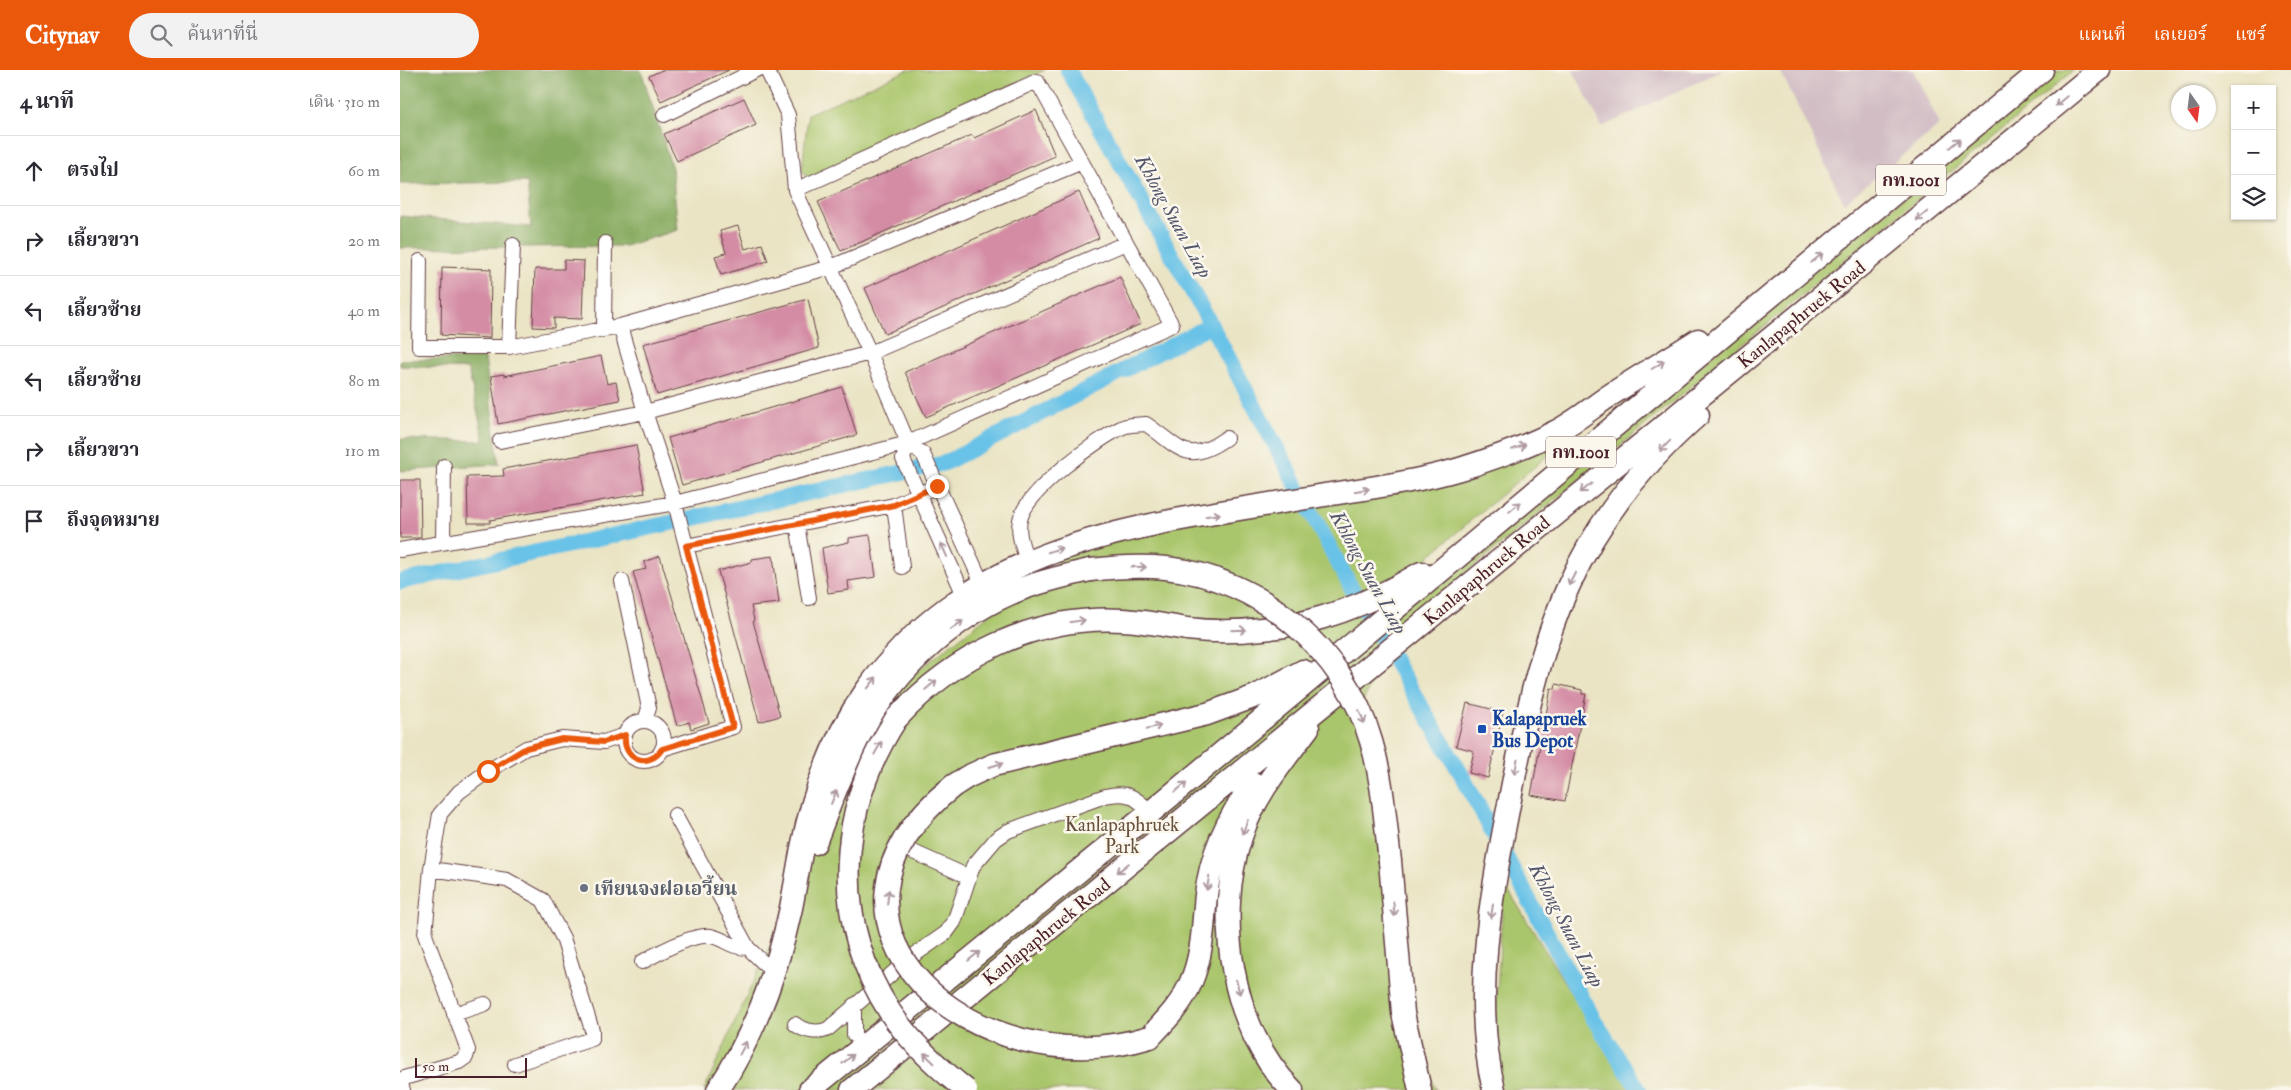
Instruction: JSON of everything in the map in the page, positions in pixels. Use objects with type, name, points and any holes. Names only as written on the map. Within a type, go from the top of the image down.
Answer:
[{"type":"main road","name":"Kanlapaphruek Road","points":[[810,1090],[1151,812],[1356,640],[1378,608],[1410,580],[1492,526],[2042,70]]},
{"type":"main road","name":"Kanlapaphruek Road","points":[[852,1090],[2099,70]]},
{"type":"main road","points":[[1494,1090],[1490,1071],[1485,1015],[1487,947],[1498,863],[1525,720],[1545,647],[1569,584],[1608,518],[1628,489],[1666,445],[1792,333],[1869,260]]},
{"type":"main road","points":[[718,1090],[759,1015],[774,973],[791,908],[810,814],[831,752],[848,719],[887,664],[921,630],[973,589],[1027,561],[1097,538],[1314,497],[1365,490],[1458,469],[1517,448],[1572,422],[1779,288]]},
{"type":"main road","points":[[791,908],[856,744],[874,712],[902,675],[939,639],[987,605],[1030,586],[1090,570],[1142,567],[1167,568],[1190,573],[1239,590],[1281,614],[1298,627],[1335,667],[1364,720],[1380,778],[1390,861],[1403,1013],[1420,1090]]},
{"type":"main road","points":[[966,1090],[926,1056],[889,1011],[867,967],[853,921],[849,872],[851,827],[855,807],[872,760],[896,719],[926,688],[956,665],[988,647],[1056,624],[1091,619],[1124,620],[1187,629],[1237,631],[1304,623],[1347,609],[1378,608]]},
{"type":"main road","points":[[944,1037],[925,1019],[904,988],[889,940],[887,910],[894,867],[904,842],[923,814],[953,786],[993,765],[1178,722],[1233,705],[1280,684],[1356,640]]},
{"type":"main road","points":[[1096,1066],[1127,1053],[1150,1037],[1174,1011],[1191,981],[1201,946],[1209,877],[1229,820],[1253,784],[1330,699]]},
{"type":"main road","points":[[1292,1090],[1273,1068],[1261,1047],[1241,998],[1231,955],[1230,894],[1240,838],[1258,797],[1330,699]]},
{"type":"street","points":[[664,115],[756,70]]},
{"type":"street","points":[[767,70],[788,115],[794,190],[870,353],[908,443],[923,454],[935,481],[973,589]]},
{"type":"street","points":[[400,550],[443,542],[677,509],[908,443],[1172,325],[1036,81],[794,190]]},
{"type":"street","points":[[420,261],[419,347],[509,347],[604,330],[831,267],[1082,162]]},
{"type":"street","points":[[604,330],[605,242]]},
{"type":"street","points":[[500,441],[645,412],[870,353],[1126,243]]},
{"type":"street","points":[[509,347],[513,245]]},
{"type":"street","points":[[620,326],[645,412],[677,509],[733,727],[662,749],[653,759],[640,761],[629,754],[625,748],[625,735]]},
{"type":"street","points":[[1027,561],[1020,535],[1020,519],[1028,503],[1073,458],[1124,426],[1146,424],[1182,450],[1197,454],[1210,449],[1226,438]]},
{"type":"street","points":[[908,443],[903,459],[916,488],[973,589]]},
{"type":"street","points":[[443,542],[444,466]]},
{"type":"street","points":[[686,546],[894,505],[916,488],[935,481]]},
{"type":"street","points":[[894,505],[902,567]]},
{"type":"street","points":[[797,524],[809,598]]},
{"type":"street","points":[[622,581],[649,708],[645,721]]},
{"type":"street","points":[[403,1090],[401,1084],[404,1078],[459,1062],[466,1057],[468,1050],[425,935],[440,814],[459,792],[488,771],[526,748],[562,739],[604,742],[625,735],[633,724],[645,721],[652,722],[661,731],[664,737],[662,749]]},
{"type":"street","points":[[795,1024],[800,1028],[824,1031],[910,958],[946,933],[954,922],[973,866],[988,846],[1008,831],[1105,796],[1121,793],[1130,796],[1151,812]]},
{"type":"street","points":[[675,815],[748,948],[774,973]]},
{"type":"street","points":[[911,852],[969,877]]},
{"type":"street","points":[[432,868],[507,880],[530,892],[543,900],[563,938],[592,1030],[592,1039],[515,1064]]},
{"type":"street","points":[[642,962],[672,945],[710,936],[735,948],[748,948]]},
{"type":"street","points":[[454,1014],[485,1004]]},
{"type":"street","points":[[854,1006],[854,1034]]},
{"type":"shaded area","points":[[1573,70],[1723,70],[1602,127]]},
{"type":"shaded area","points":[[1780,70],[1913,70],[1940,125],[1844,203]]},
{"type":"green space","points":[[400,70],[641,70],[672,168],[678,230],[625,246],[400,248],[400,216],[531,227],[527,182],[400,184]]},
{"type":"green space","points":[[908,70],[1045,70],[809,178],[802,171],[808,114]]},
{"type":"green space","name":"Kanlapaphruek Park","points":[[2059,70],[2074,70],[1395,632],[1359,710],[1411,1040],[1436,1090],[704,1090],[882,699],[1005,602],[1065,576],[1049,552],[1365,486],[1585,424],[1430,555],[1406,607]]},
{"type":"green space","points":[[485,358],[499,464],[400,471],[400,439],[484,441],[468,369],[400,366],[400,360]]},
{"type":"green space","points":[[1504,883],[1630,1090],[1501,1090],[1493,1058]]},
{"type":"building","points":[[662,70],[729,70],[661,101],[649,76]]},
{"type":"building","points":[[744,98],[756,125],[677,161],[664,134]]},
{"type":"building","points":[[1036,110],[1055,156],[841,251],[818,202],[972,135],[974,138]]},
{"type":"building","points":[[1079,192],[1099,238],[885,334],[865,288]]},
{"type":"building","points":[[738,226],[745,249],[762,244],[768,261],[721,275],[715,256],[726,253],[720,231]]},
{"type":"building","points":[[564,260],[584,261],[582,319],[554,318],[554,328],[533,327],[535,269],[564,269]]},
{"type":"building","points":[[442,267],[491,269],[490,338],[441,335]]},
{"type":"building","points":[[1120,277],[1141,324],[926,417],[905,372]]},
{"type":"building","points":[[808,299],[819,348],[657,395],[643,344]]},
{"type":"building","points":[[601,356],[607,384],[616,382],[620,400],[498,424],[491,376],[504,374],[504,376]]},
{"type":"building","points":[[842,387],[857,435],[682,485],[668,438]]},
{"type":"building","points":[[636,445],[645,493],[490,520],[490,523],[468,523],[467,477],[504,476],[503,469]]},
{"type":"building","points":[[400,480],[420,480],[421,538],[400,538]]},
{"type":"building","points":[[870,535],[876,577],[848,581],[849,590],[828,593],[822,548],[849,542],[849,538]]},
{"type":"building","points":[[660,556],[709,723],[691,729],[689,722],[677,726],[633,572],[646,569],[644,562]]},
{"type":"building","points":[[773,556],[779,603],[751,606],[753,621],[780,716],[759,722],[718,571],[752,562],[752,559]]},
{"type":"building","points":[[1556,684],[1582,690],[1582,694],[1586,694],[1565,801],[1531,795],[1551,688],[1555,689]]},
{"type":"building","points":[[1467,703],[1503,712],[1488,778],[1469,773],[1474,751],[1456,746]]},
{"type":"waterway","name":"Khlong Suan Liap","points":[[1068,70],[1211,325],[1352,589],[1460,772],[1593,1018],[1639,1090]]},
{"type":"waterway","points":[[400,582],[945,463],[1211,325]]},
{"type":"place","name":"Kalapapruek Bus Depot","points":[[1482,729]]},
{"type":"place","name":"เทียนจงฝอเอวี้ยน","points":[[584,888]]},
{"type":"route","points":[[488,771],[526,748],[562,739],[604,742],[625,735],[625,748],[629,754],[640,761],[647,761],[653,759],[662,749],[733,727],[686,546],[894,505],[937,486]]}]
